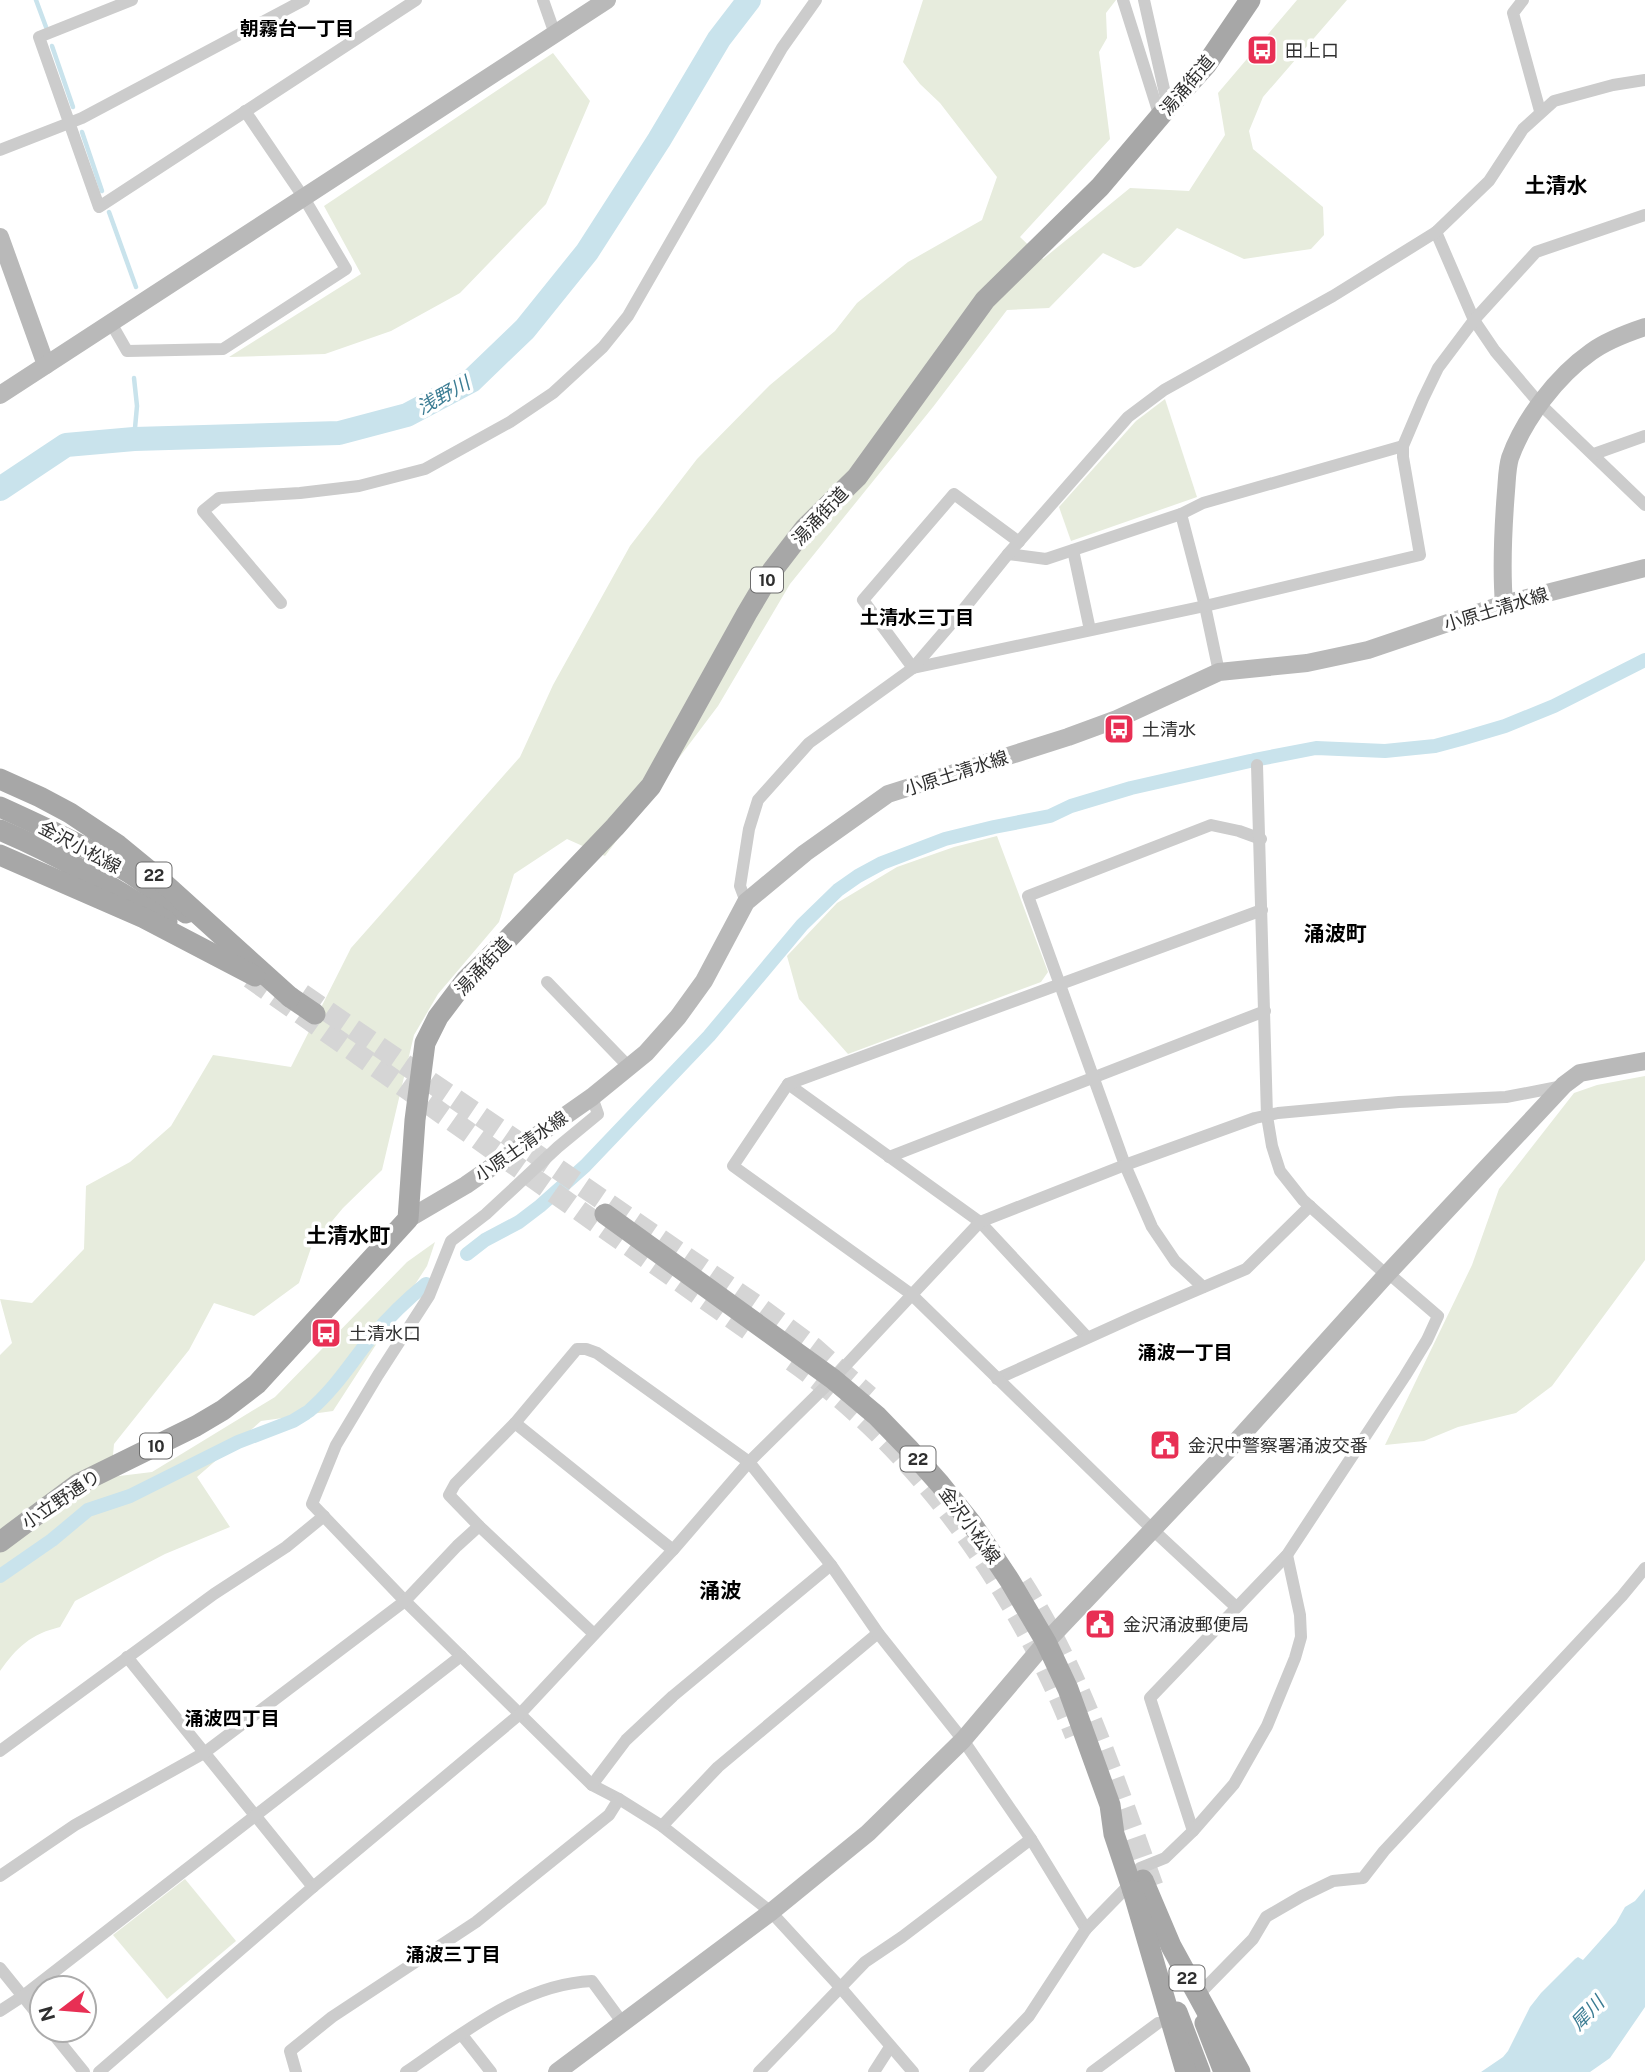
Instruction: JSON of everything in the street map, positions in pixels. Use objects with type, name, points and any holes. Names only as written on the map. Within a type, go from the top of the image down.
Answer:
[{"type":"main road","name":"湯涌街道","points":[[408,1219],[415,1120],[425,1043],[438,1017],[466,980],[615,827],[651,786],[772,571],[806,528],[857,477],[985,300],[1100,187],[1206,65],[1250,0]]},
{"type":"main road","name":"22","points":[[0,779],[70,813],[128,853],[290,996],[315,1014]]},
{"type":"main road","name":"金沢小松線","points":[[0,807],[51,830],[129,873],[255,971],[64,860],[0,831]]},
{"type":"main road","name":"22","points":[[0,855],[144,918],[290,996]]},
{"type":"main road","name":"金沢小松線","points":[[605,1214],[798,1352],[877,1416],[940,1484],[972,1524],[1046,1642],[1068,1689],[1110,1805],[1127,1829],[1137,1881]]},
{"type":"main road","name":"小立野通り","points":[[0,1542],[78,1484],[196,1426],[223,1410],[257,1384],[408,1219]]},
{"type":"main road","name":"22","points":[[1137,1881],[1186,2072]]},
{"type":"main road","name":"22","points":[[1137,1881],[1240,2072]]},
{"type":"main road","name":"22","points":[[1178,1952],[1224,2072]]},
{"type":"main road","name":"22","points":[[1157,1960],[1200,2072]]},
{"type":"street","points":[[131,0],[39,37],[99,207],[416,0]]},
{"type":"street","points":[[0,150],[82,118],[304,0]]},
{"type":"street","points":[[543,0],[555,34]]},
{"type":"street","points":[[0,396],[607,0]]},
{"type":"street","points":[[281,603],[203,511],[219,498],[359,486],[425,469],[510,422],[553,393],[603,347],[628,316],[782,48],[816,0]]},
{"type":"street","points":[[1123,0],[1164,112]]},
{"type":"street","points":[[1144,0],[1164,112]]},
{"type":"street","points":[[1522,0],[1513,13],[1541,111]]},
{"type":"street","points":[[746,902],[740,886],[749,829],[758,800],[809,743],[913,668],[1128,417],[1164,390],[1333,296],[1436,232],[1489,181],[1522,129],[1554,101],[1613,85],[1645,80]]},
{"type":"street","points":[[111,323],[127,351],[223,349],[346,269],[304,198],[245,111]]},
{"type":"street","points":[[913,668],[1205,606],[1420,555],[1402,457],[1403,446],[1438,368],[1474,320],[1536,252],[1645,215]]},
{"type":"street","points":[[1436,232],[1474,320],[1495,351],[1539,403],[1645,505]]},
{"type":"street","points":[[0,237],[46,365]]},
{"type":"street","points":[[1504,604],[1501,569],[1509,460],[1539,403],[1592,352],[1645,327]]},
{"type":"street","points":[[1594,454],[1645,436]]},
{"type":"street","points":[[1008,554],[1046,559],[1181,514],[1203,503],[1403,446]]},
{"type":"street","points":[[913,668],[863,600],[954,494],[1019,542]]},
{"type":"street","points":[[1181,514],[1219,673]]},
{"type":"street","points":[[1073,550],[1090,630]]},
{"type":"street","name":"小原土清水線","points":[[408,1219],[466,1185],[592,1097],[646,1053],[678,1017],[704,981],[746,902],[805,853],[888,794],[1068,737],[1117,719],[1219,673],[1307,663],[1368,650],[1504,604],[1645,568]]},
{"type":"street","points":[[1193,1831],[1150,1698],[1287,1555],[1405,1376],[1438,1316],[1381,1270],[1310,1206],[1280,1171],[1267,1116],[1257,765]]},
{"type":"street","points":[[1203,1287],[1175,1261],[1152,1227],[1125,1165],[1028,896],[1211,825],[1261,839]]},
{"type":"street","points":[[1236,1607],[1153,1530],[911,1294],[733,1166],[788,1084],[1262,910]]},
{"type":"street","points":[[547,982],[628,1066]]},
{"type":"street","points":[[889,1157],[1265,1011]]},
{"type":"street","points":[[556,2072],[771,1912],[869,1833],[963,1740],[1046,1642],[1233,1446],[1388,1273],[1564,1085],[1580,1073],[1645,1060]]},
{"type":"street","points":[[788,1084],[980,1222],[1087,1338]]},
{"type":"street","points":[[99,2072],[313,1887],[520,1714],[673,1550],[749,1462],[833,1379],[980,1222],[1255,1118],[1278,1113],[1399,1102],[1506,1097],[1564,1085]]},
{"type":"street","points":[[592,1097],[598,1114],[486,1214],[451,1241],[429,1296],[336,1445],[312,1504],[405,1601],[592,1785],[662,1826],[771,1912],[913,2072]]},
{"type":"street","points":[[998,1379],[1247,1269],[1310,1206]]},
{"type":"street","points":[[594,1634],[478,1526],[449,1495],[577,1349],[597,1353],[749,1462],[831,1565],[878,1633],[963,1740],[1031,1839],[1086,1929]]},
{"type":"street","points":[[514,1423],[673,1550]]},
{"type":"street","points":[[0,1751],[214,1594],[286,1548],[324,1516]]},
{"type":"street","points":[[0,1876],[75,1825],[204,1753],[405,1601],[478,1526]]},
{"type":"street","points":[[975,2072],[1029,2016],[1086,1929],[1193,1831],[1234,1784],[1268,1726],[1296,1658],[1301,1637],[1300,1615],[1287,1555]]},
{"type":"street","points":[[592,1785],[626,1740],[673,1696],[831,1565]]},
{"type":"street","points":[[1204,1989],[1253,1939],[1266,1917],[1333,1881],[1363,1878],[1384,1851],[1645,1568]]},
{"type":"street","points":[[662,1826],[718,1767],[878,1633]]},
{"type":"street","points":[[0,2011],[23,1996],[461,1656]]},
{"type":"street","points":[[128,1657],[313,1887]]},
{"type":"street","points":[[296,2072],[290,2051],[332,2017],[475,1922],[609,1815],[619,1799]]},
{"type":"street","points":[[759,2072],[865,1962],[1031,1839]]},
{"type":"street","points":[[0,1968],[28,2002]]},
{"type":"street","points":[[406,2072],[519,1999],[577,1981],[592,1981],[622,2022]]},
{"type":"street","points":[[1092,2072],[1158,2023]]},
{"type":"street","points":[[462,2035],[491,2072]]},
{"type":"street","points":[[61,2044],[84,2072]]},
{"type":"street","points":[[874,2072],[890,2047]]},
{"type":"shaded area","points":[[923,0],[1116,0],[1106,13],[1107,38],[1099,52],[1110,139],[1020,237],[1043,259],[1130,188],[1189,191],[1225,135],[1218,93],[1297,0],[1347,0],[1263,97],[1249,131],[1253,149],[1323,207],[1324,235],[1311,249],[1244,259],[1177,228],[1141,266],[1134,268],[1103,253],[1049,308],[1007,310],[933,407],[790,584],[718,706],[605,856],[567,839],[514,874],[499,922],[438,994],[414,1035],[382,1170],[343,1208],[312,1245],[299,1283],[254,1316],[214,1303],[189,1350],[114,1444],[111,1477],[152,1472],[275,1397],[407,1262],[435,1242],[427,1266],[333,1411],[261,1421],[197,1477],[230,1527],[165,1554],[75,1601],[60,1627],[41,1633],[26,1643],[0,1671],[0,1355],[12,1343],[0,1299],[32,1303],[84,1249],[86,1186],[130,1162],[171,1126],[213,1055],[291,1067],[351,948],[520,757],[553,685],[630,546],[697,459],[770,385],[835,331],[857,303],[908,262],[982,220],[997,177],[940,103],[920,84],[903,62]]},
{"type":"shaded area","points":[[553,53],[590,101],[546,204],[460,293],[391,331],[325,354],[229,357],[361,274],[324,206]]},
{"type":"shaded area","points":[[1165,399],[1197,497],[1071,541],[1059,507],[1136,421]]},
{"type":"shaded area","points":[[997,836],[1048,972],[1041,982],[848,1054],[799,999],[787,956],[837,903],[897,867],[954,847]]},
{"type":"shaded area","points":[[1645,1076],[1645,1260],[1552,1386],[1516,1413],[1458,1427],[1424,1441],[1385,1445],[1472,1265],[1499,1189],[1574,1093],[1597,1085]]},
{"type":"shaded area","points":[[185,1879],[236,1941],[167,1999],[113,1935]]},
{"type":"water","name":"犀川","points":[[1645,1889],[1645,2007],[1610,2058],[1590,2072],[1481,2072],[1508,2051],[1530,2007],[1541,1993],[1575,1959],[1578,1957],[1583,1960],[1616,1923],[1625,1907],[1635,1901]]},
{"type":"waterway","points":[[36,0],[46,27]]},
{"type":"waterway","name":"浅野川","points":[[0,489],[66,445],[134,439],[339,433],[407,415],[471,381],[525,329],[587,252],[659,140],[719,39],[749,0]]},
{"type":"waterway","points":[[52,46],[73,107]]},
{"type":"waterway","points":[[82,132],[102,191]]},
{"type":"waterway","points":[[109,212],[136,287]]},
{"type":"waterway","points":[[134,378],[137,406],[134,439]]},
{"type":"waterway","points":[[1254,760],[1316,748],[1385,751],[1435,746],[1505,726],[1554,706],[1645,660]]},
{"type":"waterway","points":[[467,1254],[485,1240],[519,1222],[585,1166],[709,1036],[802,925],[838,890],[858,876],[882,863],[945,839],[1050,816],[1071,806],[1131,788],[1250,761]]},
{"type":"waterway","points":[[309,1411],[334,1386],[383,1324],[426,1284]]},
{"type":"waterway","points":[[0,1576],[52,1540],[88,1510],[130,1496],[238,1442],[293,1421],[306,1413]]},
{"type":"tunnel","points":[[250,978],[754,1334]]},
{"type":"tunnel","points":[[302,994],[756,1305],[813,1347],[869,1396]]},
{"type":"tunnel","points":[[792,1361],[839,1397],[882,1437],[923,1481],[960,1527],[994,1576],[1024,1628],[1075,1735]]},
{"type":"tunnel","points":[[1022,1583],[1043,1618],[1080,1693],[1111,1769],[1153,1886]]},
{"type":"place","name":"田上口","points":[[1262,50]]},
{"type":"place","name":"土清水","points":[[1119,729]]},
{"type":"place","name":"土清水口","points":[[326,1333]]},
{"type":"place","name":"金沢中警察署涌波交番","points":[[1165,1445]]},
{"type":"place","name":"金沢涌波郵便局","points":[[1100,1624]]},
{"type":"district","name":"朝霧台一丁目","points":[[297,28]]},
{"type":"district","name":"土清水","points":[[1556,185]]},
{"type":"district","name":"土清水三丁目","points":[[917,617]]},
{"type":"district","name":"涌波町","points":[[1335,933]]},
{"type":"district","name":"土清水町","points":[[348,1235]]},
{"type":"district","name":"涌波一丁目","points":[[1185,1352]]},
{"type":"district","name":"涌波","points":[[720,1590]]},
{"type":"district","name":"涌波四丁目","points":[[232,1718]]},
{"type":"district","name":"涌波三丁目","points":[[453,1954]]}]
